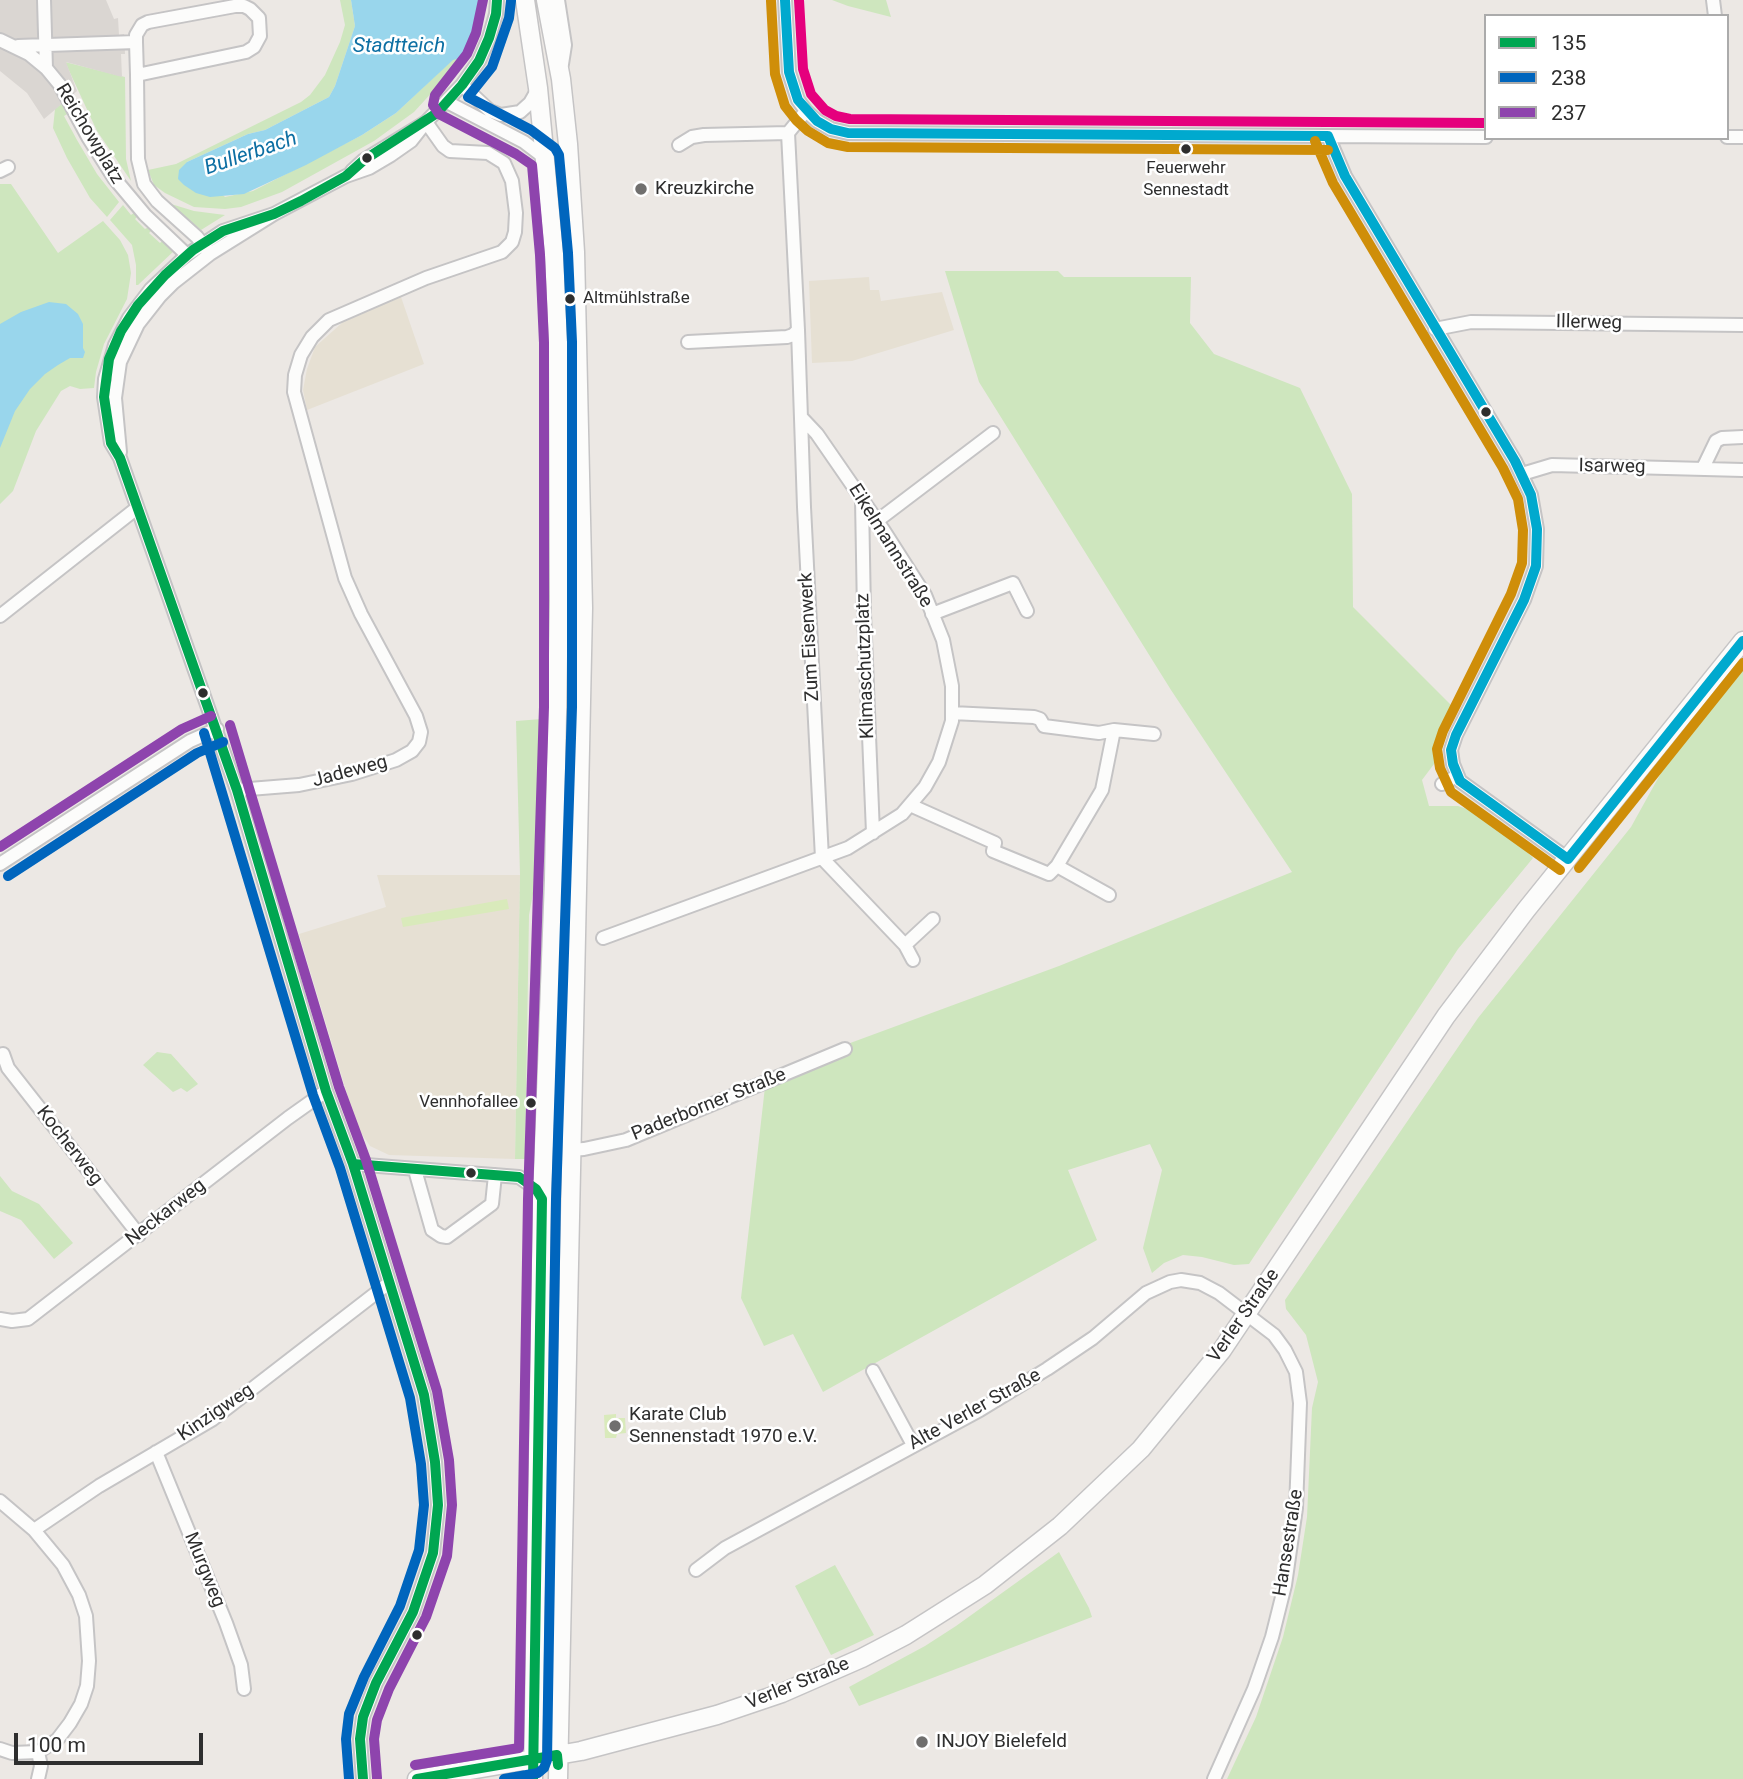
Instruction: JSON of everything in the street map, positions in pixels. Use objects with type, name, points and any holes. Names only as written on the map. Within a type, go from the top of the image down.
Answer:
[{"type":"main road","points":[[525,0],[545,158],[554,254],[558,343],[559,600],[554,880],[542,1199],[533,1779]]},
{"type":"main road","points":[[546,0],[561,79],[568,144],[578,324],[583,608],[558,1779]]},
{"type":"main road","name":"Verler Straße","points":[[417,1779],[557,1755],[717,1715],[782,1693],[862,1658],[906,1635],[973,1592],[1060,1526],[1132,1458],[1162,1425],[1248,1313],[1446,1016],[1567,859],[1743,641]]},
{"type":"street","name":"Reichowplatz","points":[[44,0],[46,68]]},
{"type":"street","points":[[363,1779],[360,1739],[363,1717],[376,1683],[413,1612],[433,1553],[438,1505],[435,1462],[424,1395],[353,1164],[326,1091],[217,729],[120,458],[111,443],[104,397],[109,359],[121,331],[138,305],[165,275],[187,255],[206,249],[345,176],[369,168],[411,141],[462,85],[479,61],[496,15],[496,0]]},
{"type":"street","points":[[558,0],[565,45],[561,79]]},
{"type":"street","points":[[785,0],[789,72],[798,100],[806,111],[831,129],[848,133],[1484,137]]},
{"type":"street","points":[[136,75],[246,52],[257,43],[261,23],[250,9],[235,6],[148,22],[138,29],[136,75],[138,159],[141,175],[149,191],[206,249]]},
{"type":"street","name":"Reichowplatz","points":[[0,40],[29,54],[46,68],[68,98],[88,137],[114,178],[161,231],[187,255]]},
{"type":"street","name":"Reichowplatz","points":[[14,46],[136,43]]},
{"type":"street","points":[[462,85],[490,111],[501,115],[520,112],[530,103],[538,88]]},
{"type":"street","points":[[447,102],[524,142],[545,158]]},
{"type":"street","points":[[801,416],[788,133],[806,111]]},
{"type":"street","name":"Jadeweg","points":[[237,790],[299,785],[352,774],[396,760],[412,751],[419,742],[421,732],[416,716],[357,606],[345,578],[294,392],[295,375],[301,355],[312,337],[329,320],[426,278],[502,252],[512,242],[516,232],[516,213],[512,181],[504,163],[488,153],[450,150],[443,146],[426,122]]},
{"type":"street","points":[[680,145],[692,137],[704,135],[788,133]]},
{"type":"street","points":[[1328,136],[1345,176],[1522,474],[1535,512],[1538,547],[1536,566],[1524,600],[1455,735],[1451,750],[1457,776],[1468,787],[1567,859]]},
{"type":"street","points":[[161,231],[176,219]]},
{"type":"street","points":[[120,458],[115,398],[116,380],[125,348],[138,324],[160,296],[206,249]]},
{"type":"street","name":"Illerweg","points":[[1435,329],[1471,322],[1743,325]]},
{"type":"street","points":[[688,342],[787,337],[799,330]]},
{"type":"street","name":"Eikelmannstraße","points":[[603,938],[848,848],[902,814],[925,787],[939,762],[952,721],[952,686],[943,640],[925,595],[817,434],[801,416]]},
{"type":"street","name":"Zum Eisenwerk","points":[[801,416],[822,858]]},
{"type":"street","points":[[877,521],[993,433]]},
{"type":"street","points":[[1703,468],[1716,441],[1743,437]]},
{"type":"street","name":"Isarweg","points":[[1522,474],[1552,465],[1743,470]]},
{"type":"street","name":"Klimaschutzplatz","points":[[862,500],[873,833]]},
{"type":"street","points":[[0,616],[137,508]]},
{"type":"street","points":[[932,614],[1013,583],[1027,611]]},
{"type":"street","points":[[952,713],[1034,717],[1040,719],[1044,726],[1099,733],[1114,730],[1154,734]]},
{"type":"street","points":[[0,864],[190,741],[217,729]]},
{"type":"street","points":[[910,805],[995,843],[993,851],[1049,874],[1057,866],[1102,790],[1114,730]]},
{"type":"street","points":[[1442,784],[1457,776]]},
{"type":"street","points":[[822,858],[905,945],[913,960]]},
{"type":"street","points":[[1057,866],[1109,895]]},
{"type":"street","points":[[905,945],[933,919]]},
{"type":"street","name":"Paderborner Straße","points":[[570,1150],[626,1140],[845,1049]]},
{"type":"street","name":"Kocherweg","points":[[3,1054],[8,1068],[139,1235]]},
{"type":"street","name":"Neckarweg","points":[[0,1319],[28,1319],[326,1091]]},
{"type":"street","points":[[353,1164],[519,1177],[536,1189],[542,1199]]},
{"type":"street","points":[[415,1170],[432,1230],[447,1237],[492,1204],[495,1175]]},
{"type":"street","name":"Alte Verler Straße","points":[[696,1570],[725,1548],[980,1410],[1073,1353],[1146,1293],[1159,1286],[1181,1280],[1200,1283],[1248,1313]]},
{"type":"street","name":"Kinzigweg","points":[[34,1530],[99,1486],[213,1419],[389,1283]]},
{"type":"street","name":"Hansestraße","points":[[1214,1779],[1254,1689],[1272,1637],[1287,1574],[1299,1480],[1300,1404],[1296,1372],[1274,1335],[1248,1313]]},
{"type":"street","points":[[873,1371],[913,1445]]},
{"type":"street","name":"Murgweg","points":[[156,1452],[226,1623],[241,1665],[244,1689]]},
{"type":"street","points":[[0,1501],[34,1530],[62,1565],[79,1595],[86,1616],[89,1661],[87,1686],[81,1704],[57,1740],[38,1752],[12,1753],[0,1749]]},
{"type":"street","points":[[38,1752],[41,1766],[38,1779]]},
{"type":"shaded area","points":[[0,0],[106,0],[114,19],[118,18],[119,35],[124,34],[122,77],[66,62],[77,91],[44,119],[27,93],[0,71]]},
{"type":"shaded area","points":[[869,277],[870,290],[879,290],[881,301],[942,292],[954,330],[852,361],[812,363],[809,281]]},
{"type":"shaded area","points":[[401,297],[424,364],[307,410],[303,390],[315,347],[343,322]]},
{"type":"shaded area","points":[[377,875],[520,875],[515,1159],[389,1155],[370,1146],[357,1127],[299,934],[386,907]]},
{"type":"green space","points":[[340,0],[351,0],[355,26],[329,97],[265,130],[248,134],[187,162],[225,197],[253,191],[362,135],[396,113],[453,59],[460,58],[481,0],[474,33],[457,65],[414,112],[374,141],[282,192],[241,207],[194,207],[154,185],[148,170],[176,164],[301,102],[310,95],[325,75],[340,42],[345,25]]},
{"type":"green space","points":[[832,0],[886,0],[891,17],[848,6]]},
{"type":"green space","points":[[65,62],[125,77],[126,159],[131,181],[97,131]]},
{"type":"green space","points":[[63,102],[69,113],[64,116],[77,140],[97,174],[119,202],[107,217],[90,198],[53,128],[55,109]]},
{"type":"green space","points":[[0,184],[11,184],[58,253],[103,221],[120,240],[128,255],[131,273],[127,299],[104,344],[94,388],[80,389],[70,386],[61,391],[36,431],[13,491],[0,504]]},
{"type":"green space","points":[[171,204],[194,211],[225,215],[201,230]]},
{"type":"green space","points":[[123,205],[131,215],[135,212],[138,216],[135,219],[145,229],[149,227],[152,230],[149,233],[160,243],[163,240],[175,250],[138,285],[132,245],[110,220]]},
{"type":"green space","points":[[945,271],[1058,271],[1064,277],[1191,277],[1190,323],[1214,354],[1300,388],[1352,494],[1353,607],[1457,711],[1434,764],[1422,780],[1429,806],[1458,806],[1485,815],[1507,831],[1533,858],[1458,949],[1249,1264],[1234,1265],[1183,1255],[1164,1263],[1152,1273],[1143,1248],[1162,1170],[1150,1144],[1068,1170],[1097,1240],[823,1392],[793,1334],[764,1346],[741,1298],[765,1087],[815,1056],[1059,966],[1292,872],[1171,690],[979,382]]},
{"type":"green space","points":[[1743,660],[1743,1779],[1227,1779],[1256,1717],[1283,1637],[1298,1575],[1307,1517],[1312,1408],[1318,1382],[1306,1335],[1286,1309],[1285,1300],[1478,1018],[1631,827],[1682,735]]},
{"type":"green space","points":[[542,719],[538,867],[529,915],[525,1159],[515,1159],[520,875],[516,721]]},
{"type":"green space","points":[[507,899],[509,909],[403,927],[401,918]]},
{"type":"green space","points":[[157,1052],[171,1054],[198,1084],[187,1092],[181,1088],[173,1092],[143,1065]]},
{"type":"green space","points":[[0,1176],[12,1191],[39,1204],[73,1243],[54,1259],[21,1220],[0,1211]]},
{"type":"green space","name":"Karate Club Sennenstadt 1970 e.V.","points":[[616,1414],[616,1418],[625,1418],[626,1433],[617,1434],[616,1438],[605,1438],[604,1415]]},
{"type":"green space","points":[[1059,1552],[1092,1617],[859,1706],[849,1687],[925,1646]]},
{"type":"green space","points":[[835,1565],[874,1635],[831,1655],[795,1586]]},
{"type":"water","name":"Stadtteich","points":[[351,0],[479,0],[473,32],[460,58],[453,60],[396,113],[362,135],[244,194],[210,197],[196,193],[184,185],[178,179],[179,170],[187,162],[248,134],[265,130],[329,97],[355,26]]},
{"type":"water","points":[[49,302],[66,304],[78,314],[83,324],[83,358],[70,358],[58,365],[30,389],[15,411],[0,448],[0,324],[21,312]]},
{"type":"transit line","name":"237","points":[[415,1765],[519,1748],[528,1199],[544,707],[544,343],[532,165],[439,114],[433,105],[435,95],[467,54],[476,33],[483,0]]},
{"type":"transit line","name":"135","points":[[363,1779],[360,1739],[363,1717],[376,1683],[413,1612],[433,1553],[438,1505],[435,1462],[424,1395],[353,1164],[326,1091],[237,790],[120,458],[111,443],[104,397],[109,359],[121,331],[138,305],[165,275],[193,250],[223,231],[274,214],[301,201],[346,176],[364,160],[437,113],[479,61],[489,38],[497,0]]},
{"type":"transit line","points":[[785,0],[789,72],[798,100],[817,121],[831,129],[848,133],[1328,136]]},
{"type":"transit line","points":[[799,0],[803,69],[811,94],[825,110],[850,119],[1484,123]]},
{"type":"transit line","name":"238","points":[[504,1779],[538,1773],[547,1760],[556,1199],[572,707],[572,342],[568,253],[559,155],[555,148],[531,130],[468,97],[492,67],[509,18],[511,1]]},
{"type":"transit line","points":[[771,1],[775,74],[785,106],[808,131],[828,143],[848,147],[1328,150]]},
{"type":"transit line","points":[[1328,136],[1345,176],[1515,461],[1531,495],[1537,529],[1536,566],[1524,600],[1451,750],[1460,781],[1568,859]]},
{"type":"transit line","points":[[1315,141],[1333,183],[1503,468],[1518,499],[1523,530],[1522,563],[1511,594],[1443,731],[1437,749],[1440,768],[1451,792],[1560,870]]},
{"type":"transit line","points":[[1568,859],[1743,641]]},
{"type":"transit line","points":[[1579,868],[1743,663]]},
{"type":"transit line","name":"237","points":[[0,847],[182,729],[211,716]]},
{"type":"transit line","name":"237","points":[[230,725],[339,1087],[366,1160],[437,1391],[449,1460],[452,1505],[447,1556],[426,1617],[389,1689],[377,1720],[374,1739],[377,1778]]},
{"type":"transit line","name":"238","points":[[204,733],[313,1095],[340,1168],[410,1398],[421,1464],[424,1505],[419,1550],[400,1606],[364,1677],[349,1714],[346,1739],[349,1779]]},
{"type":"transit line","name":"238","points":[[8,876],[197,753],[223,742]]},
{"type":"transit line","name":"135","points":[[353,1164],[519,1177],[536,1189],[542,1199],[533,1779]]},
{"type":"transit line","name":"135","points":[[417,1779],[557,1755],[558,1765]]},
{"type":"place","name":"Feuerwehr Sennestadt","points":[[1186,149]]},
{"type":"place","name":"Kreuzkirche","points":[[641,189]]},
{"type":"place","name":"Altmühlstraße","points":[[570,299]]},
{"type":"place","name":"Vennhofallee","points":[[531,1103]]},
{"type":"place","name":"Karate Club Sennenstadt 1970 e.V.","points":[[615,1426]]},
{"type":"place","name":"INJOY Bielefeld","points":[[922,1742]]},
{"type":"water label","name":"Bullerbach","points":[[251,154]]}]
